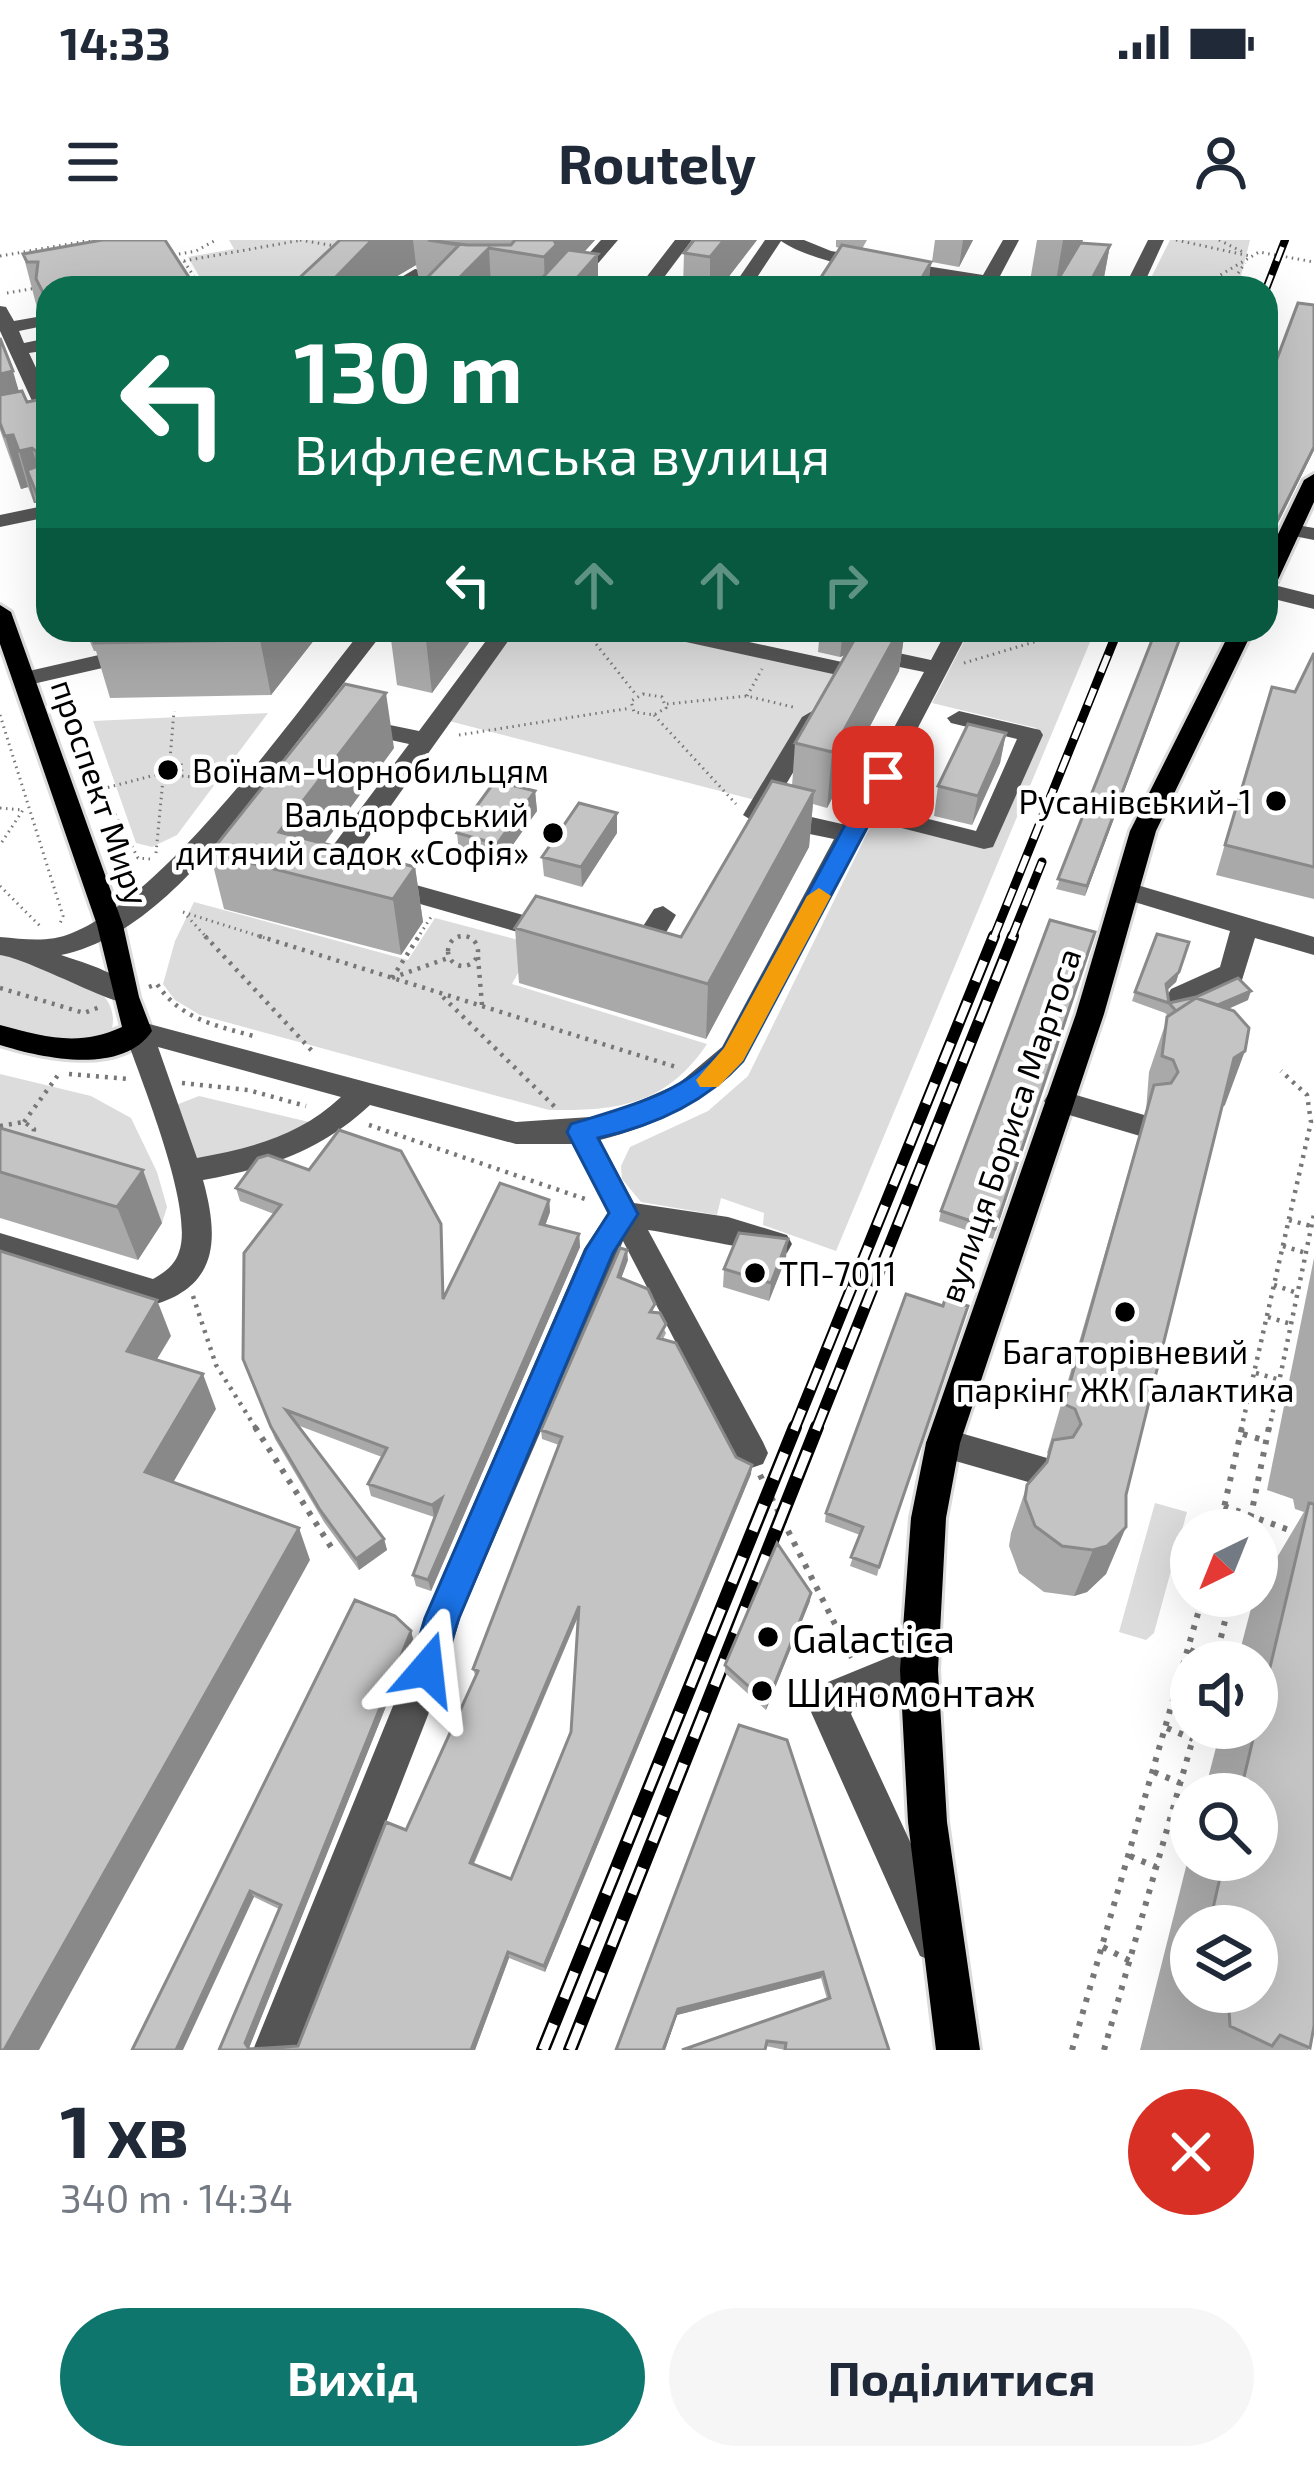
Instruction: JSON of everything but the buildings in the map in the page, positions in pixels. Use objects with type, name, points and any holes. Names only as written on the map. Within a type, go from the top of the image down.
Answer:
[{"type":"main road","points":[[1278,568],[1303,532],[1314,480]]},
{"type":"main road","name":"проспект Миру","points":[[0,613],[110,925],[125,997],[138,1031]]},
{"type":"main road","name":"вулиця Бориса Мартоса","points":[[958,2050],[944,1960],[916,1664],[919,1573],[943,1443],[1059,1101],[1143,831],[1236,642]]},
{"type":"main road","points":[[0,1035],[88,1054],[138,1031]]},
{"type":"street","points":[[578,276],[610,240]]},
{"type":"street","points":[[656,276],[684,240]]},
{"type":"street","points":[[749,276],[773,240]]},
{"type":"street","points":[[789,240],[818,254],[891,259],[967,276]]},
{"type":"street","points":[[992,276],[1011,240]]},
{"type":"street","points":[[1139,276],[1156,240]]},
{"type":"street","points":[[36,320],[4,320],[36,388]]},
{"type":"street","points":[[18,350],[36,346]]},
{"type":"street","points":[[0,521],[36,514]]},
{"type":"street","points":[[9,948],[72,942],[110,925],[167,883],[365,642]]},
{"type":"street","points":[[496,642],[332,867],[342,875],[544,925],[579,940]]},
{"type":"street","points":[[754,642],[772,653],[842,669],[875,655],[943,668]]},
{"type":"street","points":[[772,653],[778,642]]},
{"type":"street","points":[[799,659],[809,642]]},
{"type":"street","points":[[138,1031],[516,1133],[580,1132],[620,1123],[670,1103],[712,1078],[734,1054],[953,642]]},
{"type":"street","points":[[24,679],[150,648]]},
{"type":"street","points":[[751,825],[842,669]]},
{"type":"street","points":[[308,715],[425,740]]},
{"type":"street","points":[[751,825],[858,823],[984,841],[1030,735],[959,718]]},
{"type":"street","points":[[1127,891],[1314,946]]},
{"type":"street","points":[[640,957],[663,915]]},
{"type":"street","points":[[1181,996],[1232,973],[1244,929]]},
{"type":"street","points":[[9,948],[90,975],[125,997]]},
{"type":"street","points":[[0,1246],[154,1292],[164,1290],[194,1259],[198,1234],[184,1172],[138,1031]]},
{"type":"street","points":[[184,1172],[289,1149],[316,1136],[364,1093]]},
{"type":"street","points":[[1059,1101],[1140,1125]]},
{"type":"street","points":[[580,1132],[751,1453]]},
{"type":"street","points":[[623,1214],[728,1229],[778,1244]]},
{"type":"street","points":[[275,2050],[419,1690],[442,1618],[600,1249],[623,1214]]},
{"type":"street","points":[[943,1443],[1042,1472]]},
{"type":"street","points":[[916,1664],[841,1695],[830,1712],[944,1960]]},
{"type":"path","points":[[0,256],[92,240]]},
{"type":"path","points":[[170,255],[196,251],[216,240]]},
{"type":"path","points":[[161,266],[301,240],[339,246]]},
{"type":"path","points":[[1176,240],[1255,258]]},
{"type":"path","points":[[1219,240],[1255,258]]},
{"type":"path","points":[[1219,276],[1265,252],[1314,262]]},
{"type":"path","points":[[1236,276],[1246,260]]},
{"type":"path","points":[[184,261],[193,276]]},
{"type":"path","points":[[0,294],[36,288]]},
{"type":"path","points":[[595,642],[638,696]]},
{"type":"path","points":[[943,668],[1033,642]]},
{"type":"path","points":[[747,696],[772,653]]},
{"type":"path","points":[[638,696],[656,694],[667,704]]},
{"type":"path","points":[[631,708],[638,696]]},
{"type":"path","points":[[654,715],[667,704],[747,696],[817,712]]},
{"type":"path","points":[[425,740],[631,708],[654,715],[751,825]]},
{"type":"path","points":[[170,760],[174,711]]},
{"type":"path","points":[[0,715],[63,916],[58,928],[48,934],[0,886]]},
{"type":"path","points":[[75,719],[102,790],[138,858],[156,859],[163,779]]},
{"type":"path","points":[[155,776],[156,766],[170,760],[183,766],[178,776]]},
{"type":"path","points":[[102,790],[155,776],[230,781]]},
{"type":"path","points":[[0,808],[23,810],[0,845]]},
{"type":"path","points":[[392,978],[441,902]]},
{"type":"path","points":[[294,1048],[314,1053],[183,912],[712,1078]]},
{"type":"path","points":[[448,958],[447,946],[460,938],[479,944],[482,1006]]},
{"type":"path","points":[[392,978],[448,958],[462,963],[478,957]]},
{"type":"path","points":[[157,984],[180,1012],[274,1042]]},
{"type":"path","points":[[0,988],[84,1013]]},
{"type":"path","points":[[440,993],[564,1115],[543,1115]]},
{"type":"path","points":[[0,1126],[24,1122],[61,1071]]},
{"type":"path","points":[[1223,1509],[1311,1143],[1312,1108],[1307,1095],[1281,1071]]},
{"type":"path","points":[[24,1122],[35,1135],[25,1150]]},
{"type":"path","points":[[1252,1509],[1314,1214]]},
{"type":"path","points":[[1289,1220],[1311,1226]]},
{"type":"path","points":[[1283,1246],[1306,1253]]},
{"type":"path","points":[[185,1272],[216,1365],[331,1547]]},
{"type":"path","points":[[1274,1285],[1298,1293]]},
{"type":"path","points":[[1267,1316],[1291,1324]]},
{"type":"path","points":[[1255,1373],[1280,1380]]},
{"type":"path","points":[[1241,1433],[1267,1441]]},
{"type":"path","points":[[751,1453],[867,1685]]},
{"type":"path","points":[[1224,1506],[1232,1509]]},
{"type":"path","points":[[1278,1526],[1314,1539]]},
{"type":"path","points":[[1072,2050],[1170,1718]]},
{"type":"path","points":[[1154,1772],[1170,1779]]},
{"type":"path","points":[[1104,2050],[1170,1818]]},
{"type":"path","points":[[1130,1856],[1156,1867]]},
{"type":"path","points":[[1103,1947],[1130,1960]]},
{"type":"shaded area","points":[[229,240],[386,240],[349,276],[199,276],[188,257],[234,249]]},
{"type":"shaded area","points":[[1170,240],[1250,240],[1241,276],[1152,276]]},
{"type":"shaded area","points":[[505,642],[698,642],[835,673],[755,800],[449,721]]},
{"type":"shaded area","points":[[964,642],[1090,642],[836,1251],[763,1225],[764,1213],[721,1198],[717,1215],[641,1202],[622,1179],[621,1166],[630,1147],[708,1111],[748,1076],[874,819],[985,846],[1036,728],[932,703]]},
{"type":"shaded area","points":[[268,713],[177,835],[152,847],[136,843],[93,721]]},
{"type":"shaded area","points":[[194,902],[408,960],[435,918],[534,944],[512,984],[707,1044],[675,1080],[638,1100],[597,1109],[549,1110],[200,1015],[175,1000],[163,984],[175,941]]},
{"type":"shaded area","points":[[0,954],[56,969],[94,987],[107,1000],[113,1016],[110,1035],[84,1046],[0,1023]]},
{"type":"shaded area","points":[[0,1074],[91,1096],[131,1118],[157,1172],[167,1207],[162,1223],[0,1175]]},
{"type":"shaded area","points":[[199,1096],[322,1125],[190,1166],[176,1105]]},
{"type":"shaded area","points":[[1155,1503],[1176,1509],[1170,1509],[1170,1574],[1154,1633],[1146,1640],[1119,1632]]},
{"type":"railway","points":[[1271,276],[1285,240]]},
{"type":"railway","points":[[993,939],[1113,642]]},
{"type":"railway","points":[[1011,939],[1042,862]]},
{"type":"railway","points":[[794,1430],[994,936]]},
{"type":"railway","points":[[816,1430],[1013,936]]},
{"type":"railway","points":[[543,2050],[795,1427]]},
{"type":"railway","points":[[570,2050],[817,1427]]},
{"type":"slow traffic","points":[[709,1080],[734,1054],[819,896]]},
{"type":"place","name":"Воїнам-Чорнобильцям","points":[[168,770]]},
{"type":"place","name":"Русанівський-1","points":[[1276,801]]},
{"type":"place","name":"Вальдорфський дитячий садок «Софія»","points":[[553,833]]},
{"type":"place","name":"ТП-7011","points":[[755,1273]]},
{"type":"place","name":"Багаторівневий паркінг ЖК Галактика","points":[[1125,1312]]},
{"type":"place","name":"Galactica","points":[[768,1637]]},
{"type":"place","name":"Шиномонтаж","points":[[762,1691]]},
{"type":"route","points":[[427,1669],[442,1618],[600,1249],[623,1214],[580,1132],[620,1123],[670,1103],[712,1078],[734,1054],[883,777]]}]
